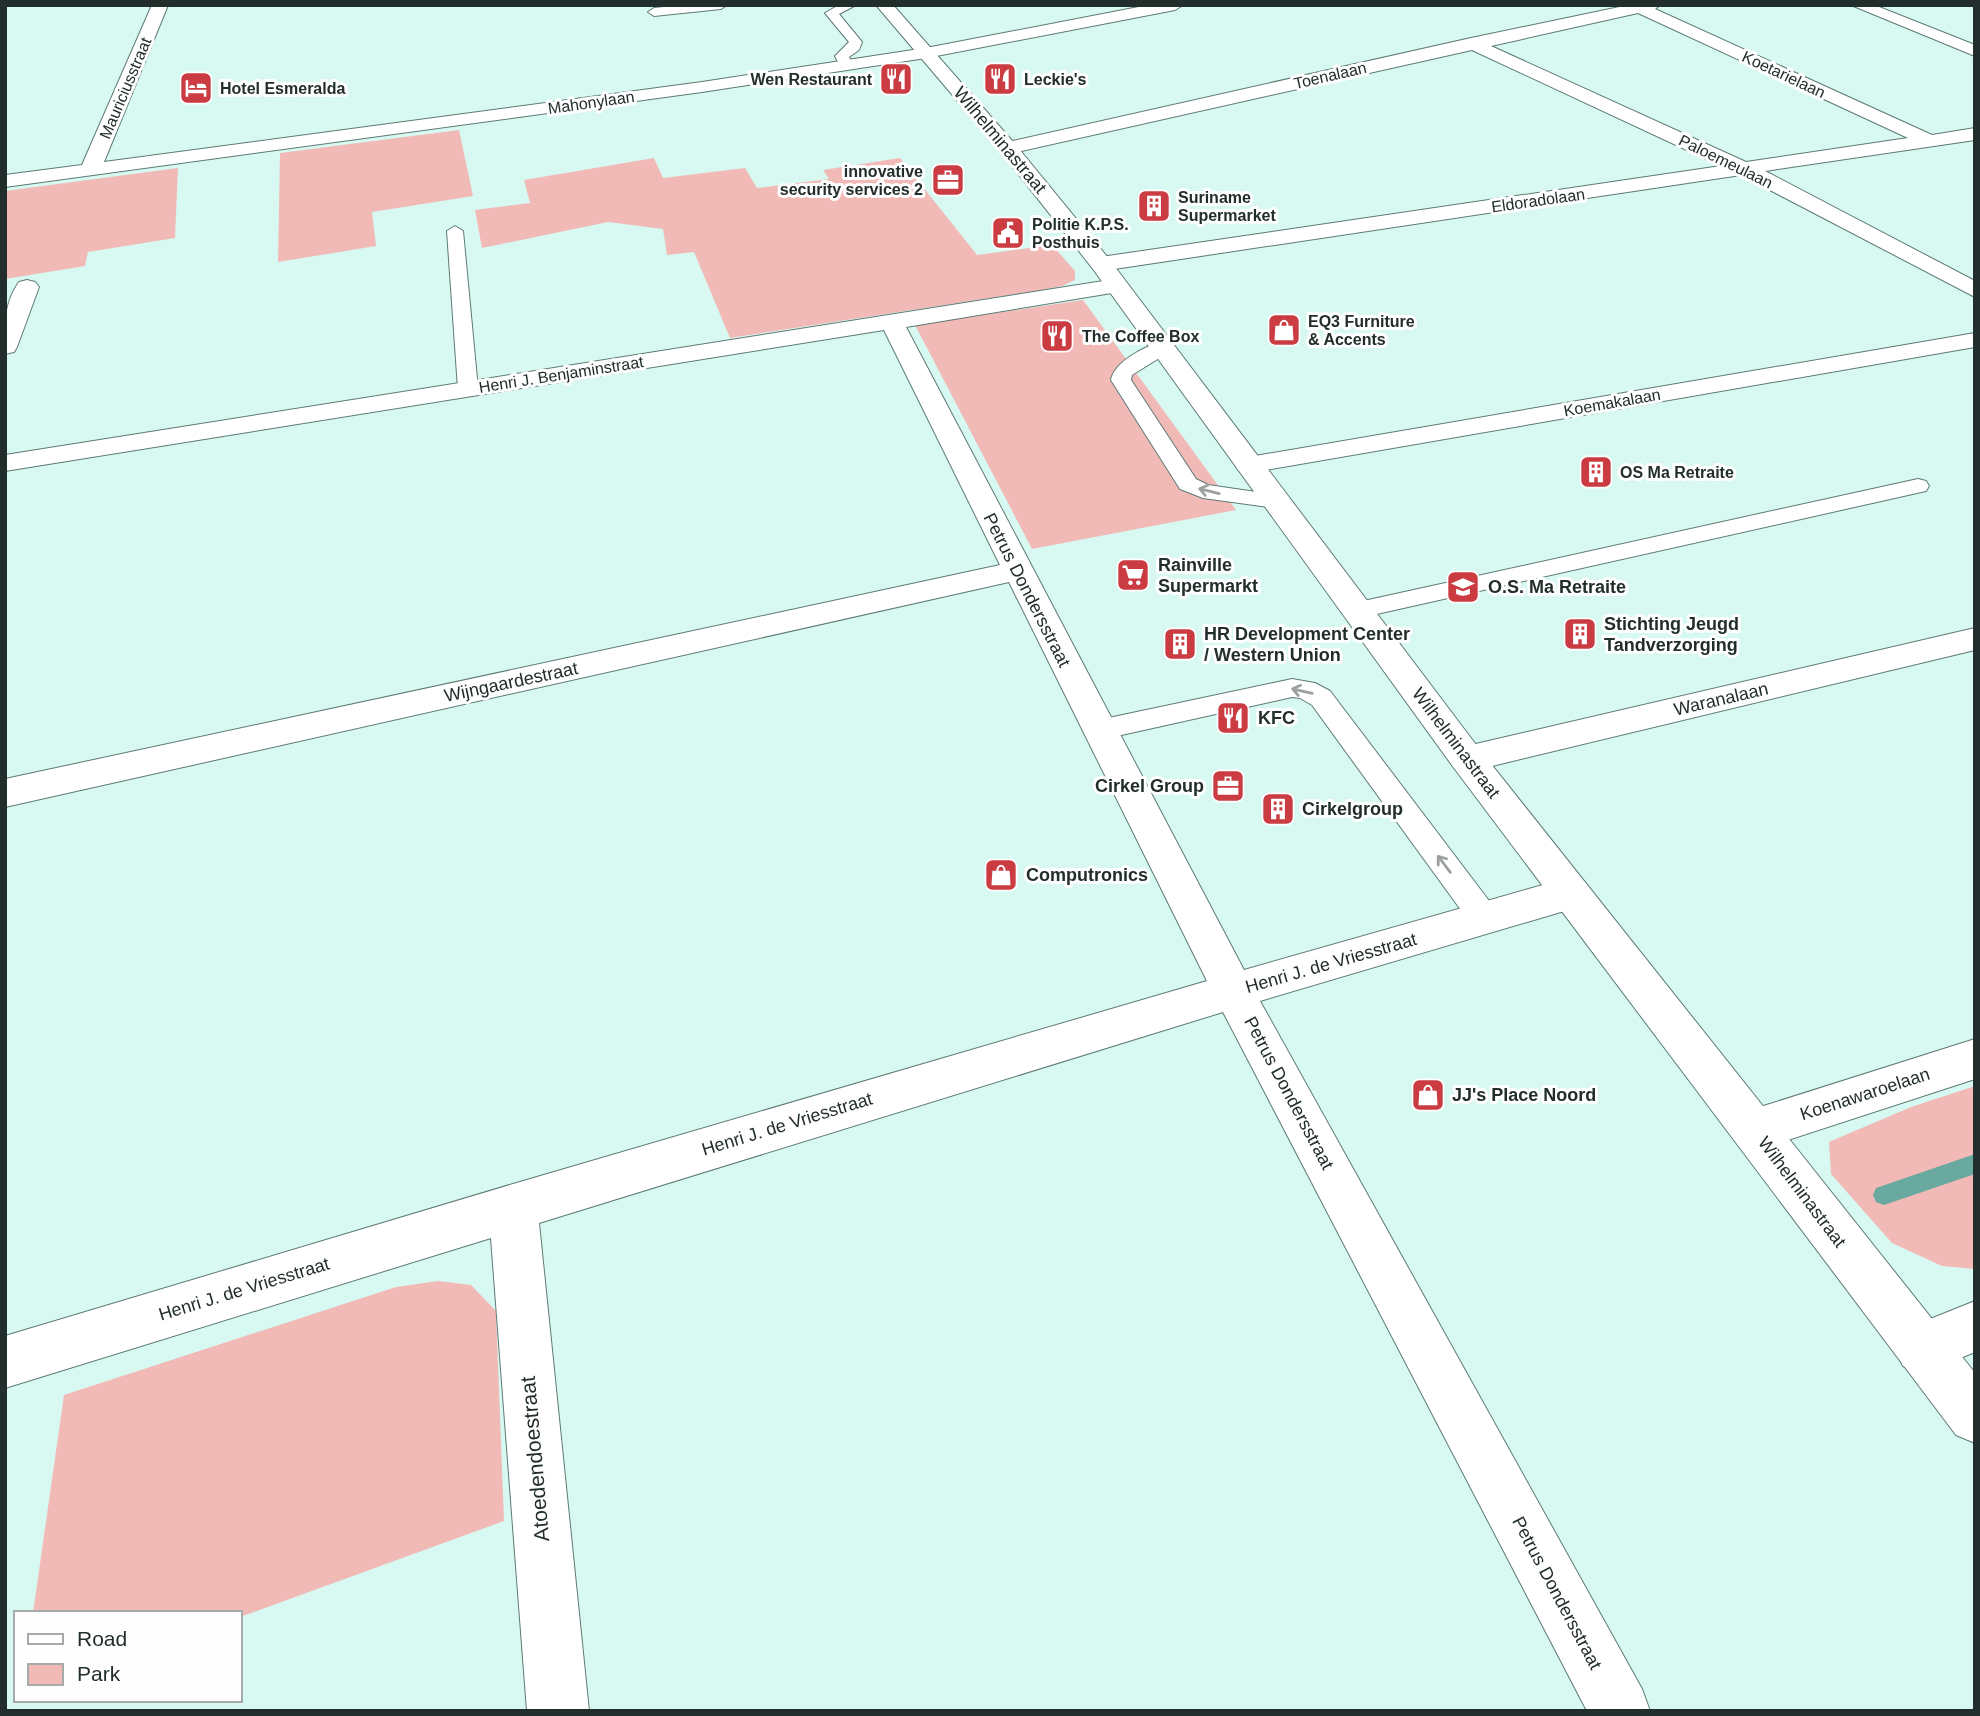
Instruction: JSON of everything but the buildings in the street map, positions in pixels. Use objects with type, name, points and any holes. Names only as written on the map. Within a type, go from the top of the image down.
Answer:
[{"type":"street","name":"Mauriciusstraat","points":[[90,170],[160,5]]},
{"type":"street","name":"Wilhelminastraat","points":[[884,5],[1008,148],[1108,275],[1467,759],[1975,1416]]},
{"type":"street","name":"Mahonylaan","points":[[5,181],[926,53],[1175,5]]},
{"type":"street","points":[[1859,5],[1975,51]]},
{"type":"street","name":"Toenalaan","points":[[1008,148],[1646,6]]},
{"type":"street","name":"Koetarielaan","points":[[1646,6],[1928,140]]},
{"type":"street","name":"Paloemeulaan","points":[[1471,43],[1745,169],[1975,290]]},
{"type":"street","name":"Eldoradolaan","points":[[1108,275],[1745,169],[1975,134]]},
{"type":"street","name":"Henri J. Benjaminstraat","points":[[5,463],[891,321],[1108,275]]},
{"type":"street","points":[[8,334],[27,287]]},
{"type":"street","name":"Petrus Dondersstraat","points":[[891,321],[1016,571],[1233,990],[1620,1711]]},
{"type":"street","name":"Koemakalaan","points":[[1249,465],[1975,340]]},
{"type":"street","name":"Wijngaardestraat","points":[[5,793],[1016,571]]},
{"type":"street","name":"Waranalaan","points":[[1467,759],[1975,639]]},
{"type":"street","name":"Henri J. de Vriesstraat","points":[[5,1362],[1233,990],[1571,893]]},
{"type":"street","name":"Koenawaroelaan","points":[[1754,1130],[1975,1059]]},
{"type":"street","name":"Atoedendoestraat","points":[[513,1207],[558,1711]]},
{"type":"street","points":[[1921,1348],[1975,1326]]},
{"type":"lane","points":[[654,12],[721,5]]},
{"type":"lane","points":[[846,65],[842,56],[854,47],[856,42],[831,13],[850,5]]},
{"type":"lane","points":[[455,231],[468,389]]},
{"type":"lane","points":[[1162,348],[1122,373],[1121,380],[1188,484],[1203,491],[1276,501]]},
{"type":"lane","points":[[1359,610],[1918,486]]},
{"type":"lane","points":[[1099,730],[1292,688],[1306,689],[1321,698],[1485,919]]},
{"type":"green space","points":[[459,130],[473,196],[372,212],[376,246],[278,262],[280,153]]},
{"type":"green space","points":[[654,158],[663,178],[745,168],[757,188],[829,179],[823,170],[900,158],[977,255],[1052,245],[1075,271],[1075,280],[1042,290],[730,338],[694,252],[667,255],[663,229],[608,222],[482,248],[475,210],[530,203],[524,180]]},
{"type":"green space","points":[[178,168],[175,238],[88,252],[85,266],[5,279],[5,191]]},
{"type":"green space","points":[[1083,300],[1236,510],[1032,549],[915,325]]},
{"type":"green space","points":[[1975,1086],[1975,1269],[1942,1266],[1892,1243],[1831,1174],[1829,1142],[1911,1107]]},
{"type":"green space","points":[[438,1281],[471,1285],[496,1311],[504,1521],[242,1616],[242,1611],[33,1611],[64,1395],[396,1287]]},
{"type":"waterway","points":[[1884,1195],[1975,1164]]},
{"type":"place","name":"Wen Restaurant","points":[[896,79]]},
{"type":"place","name":"Leckie's","points":[[1000,79]]},
{"type":"place","name":"Hotel Esmeralda","points":[[196,88]]},
{"type":"place","name":"innovative security services 2","points":[[948,180]]},
{"type":"place","name":"Suriname Supermarket","points":[[1154,206]]},
{"type":"place","name":"Politie K.P.S. Posthuis","points":[[1008,233]]},
{"type":"place","name":"EQ3 Furniture & Accents","points":[[1284,330]]},
{"type":"place","name":"The Coffee Box","points":[[1057,336]]},
{"type":"place","name":"OS Ma Retraite","points":[[1596,472]]},
{"type":"place","name":"Rainville Supermarkt","points":[[1133,575]]},
{"type":"place","name":"O.S. Ma Retraite","points":[[1463,587]]},
{"type":"place","name":"Stichting Jeugd Tandverzorging","points":[[1580,634]]},
{"type":"place","name":"HR Development Center / Western Union","points":[[1180,644]]},
{"type":"place","name":"KFC","points":[[1233,718]]},
{"type":"place","name":"Cirkel Group","points":[[1228,786]]},
{"type":"place","name":"Cirkelgroup","points":[[1278,809]]},
{"type":"place","name":"Computronics","points":[[1001,875]]},
{"type":"place","name":"JJ's Place Noord","points":[[1428,1095]]}]
